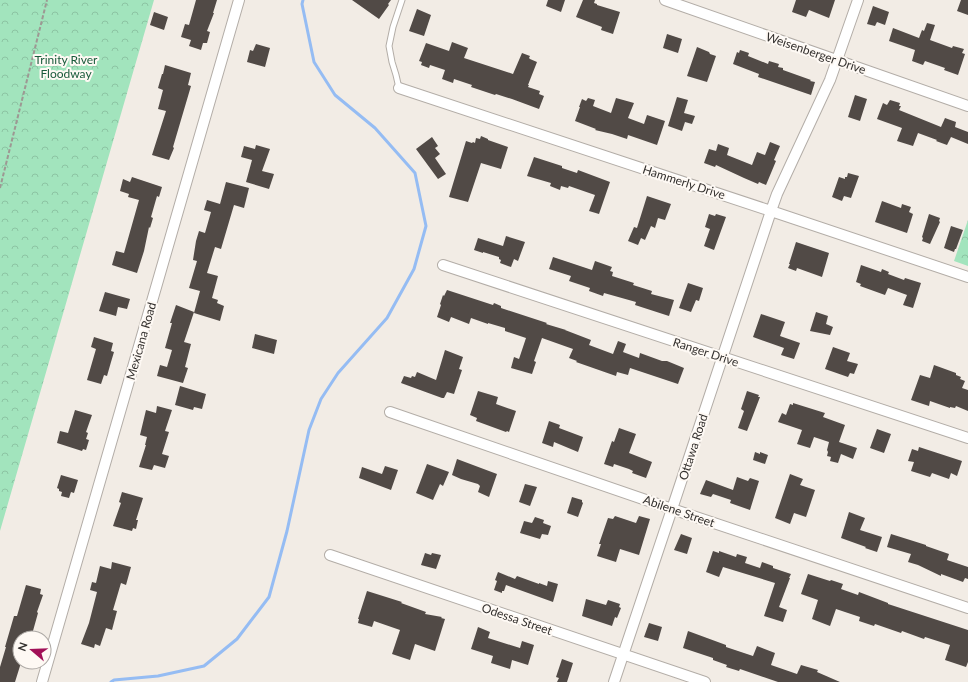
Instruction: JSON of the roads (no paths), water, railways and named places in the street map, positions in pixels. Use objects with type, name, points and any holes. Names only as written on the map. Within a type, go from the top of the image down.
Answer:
[{"type":"street","name":"Mexicana Road","points":[[42,682],[239,0]]},
{"type":"street","name":"Weisenberger Drive","points":[[664,0],[968,106]]},
{"type":"street","name":"Ottawa Road","points":[[614,682],[777,194],[830,80],[858,0]]},
{"type":"street","name":"Hammerly Drive","points":[[399,88],[968,277]]},
{"type":"street","name":"Ranger Drive","points":[[443,265],[968,438]]},
{"type":"street","name":"Abilene Street","points":[[390,412],[672,509],[968,608]]},
{"type":"street","name":"Odessa Street","points":[[330,555],[705,682]]},
{"type":"lane","points":[[399,88],[389,46],[393,27],[402,0]]},
{"type":"waterway","points":[[111,682],[114,680],[158,676],[204,666],[237,639],[269,597],[287,531],[309,430],[321,399],[338,373],[387,318],[414,269],[426,226],[415,173],[375,128],[335,95],[314,62],[302,4],[303,0]]},
{"type":"park label","name":"Trinity River Floodway","points":[[66,66]]}]
